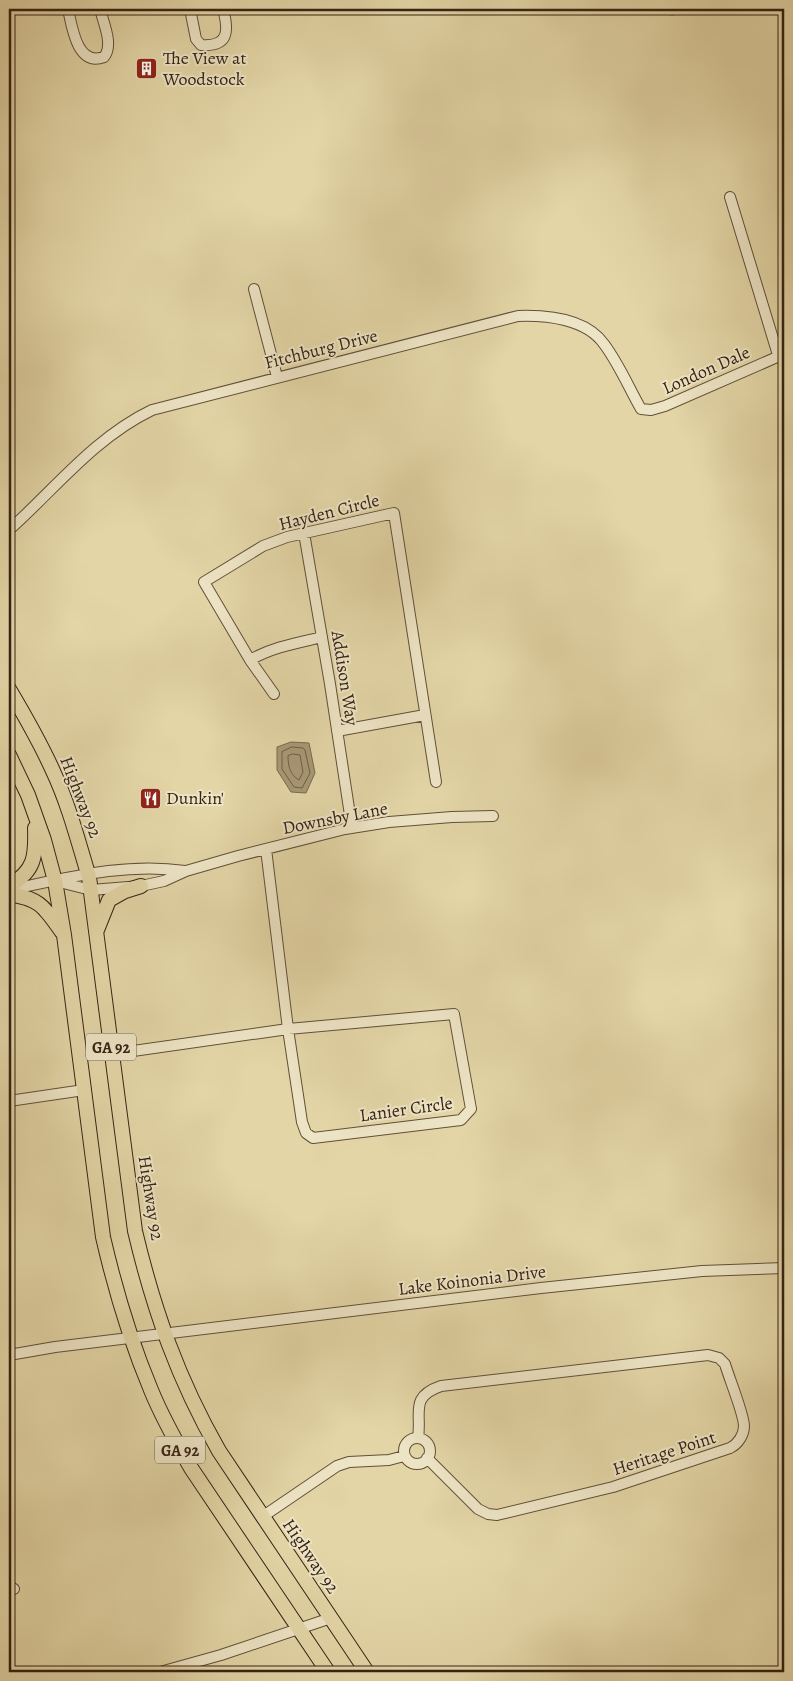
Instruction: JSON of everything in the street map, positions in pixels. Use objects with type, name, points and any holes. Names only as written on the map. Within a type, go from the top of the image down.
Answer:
[{"type":"main road","name":"Highway 92","points":[[9,689],[34,731],[54,772],[76,829],[88,873],[135,1231],[164,1334],[181,1378],[200,1418],[219,1450],[367,1672]]},
{"type":"main road","name":"GA 92","points":[[9,755],[35,815],[55,881],[64,935],[103,1237],[112,1276],[131,1338],[151,1391],[190,1468],[328,1672]]},
{"type":"main road","points":[[9,886],[30,870],[36,851],[35,815]]},
{"type":"main road","points":[[96,931],[109,900],[125,891],[141,886]]},
{"type":"main road","points":[[9,894],[27,896],[43,906],[64,935]]},
{"type":"street","points":[[68,9],[75,40],[87,57],[94,60],[104,57],[108,49],[101,9]]},
{"type":"street","points":[[190,9],[196,39],[201,45],[210,46],[218,44],[224,38],[228,26],[223,9]]},
{"type":"street","points":[[730,197],[781,355]]},
{"type":"street","points":[[254,289],[277,377]]},
{"type":"street","name":"Fitchburg Drive","points":[[9,530],[60,478],[108,437],[134,419],[152,410],[518,316],[538,315],[563,320],[584,328],[603,343],[641,409]]},
{"type":"street","name":"London Dale","points":[[641,409],[651,410],[665,406],[781,355]]},
{"type":"street","name":"Hayden Circle","points":[[274,694],[250,660],[204,582],[263,546],[287,537],[394,513],[436,782]]},
{"type":"street","name":"Addison Way","points":[[304,534],[352,828]]},
{"type":"street","points":[[250,660],[263,652],[278,647],[322,637]]},
{"type":"street","points":[[337,731],[425,715]]},
{"type":"street","name":"Downsby Lane","points":[[55,881],[91,890],[141,886],[164,882],[186,871],[266,849],[352,828],[389,822],[452,816],[493,816]]},
{"type":"street","name":"Lanier Circle","points":[[112,1054],[288,1029],[454,1014],[471,1109],[461,1120],[314,1138],[306,1133],[302,1122],[292,1067],[288,1029],[266,849]]},
{"type":"street","name":"Downsby Lane","points":[[55,881],[88,873],[161,867],[186,871]]},
{"type":"street","points":[[9,890],[55,881]]},
{"type":"street","points":[[9,1101],[84,1090]]},
{"type":"street","name":"Lake Koinonia Drive","points":[[9,1355],[55,1347],[579,1284],[702,1271],[784,1268]]},
{"type":"street","name":"Heritage Point","points":[[418,1438],[420,1400],[426,1393],[441,1386],[708,1355],[719,1358],[725,1364],[744,1422],[742,1435],[737,1443],[730,1448],[613,1487],[497,1515],[488,1514],[478,1509],[428,1458]]},
{"type":"street","points":[[414,1438],[418,1438],[426,1442],[430,1450],[425,1462],[417,1464],[409,1462],[404,1456],[404,1447],[406,1443],[414,1438]]},
{"type":"street","points":[[262,1517],[337,1466],[349,1462],[389,1460],[404,1456]]},
{"type":"street","points":[[160,1672],[221,1655],[331,1618]]},
{"type":"water","points":[[621,9],[697,9],[673,15]]},
{"type":"water","points":[[291,742],[309,743],[315,773],[306,793],[291,792],[277,770],[277,747]]},
{"type":"place","name":"The View at Woodstock","points":[[147,68]]},
{"type":"place","name":"Dunkin'","points":[[150,798]]}]
